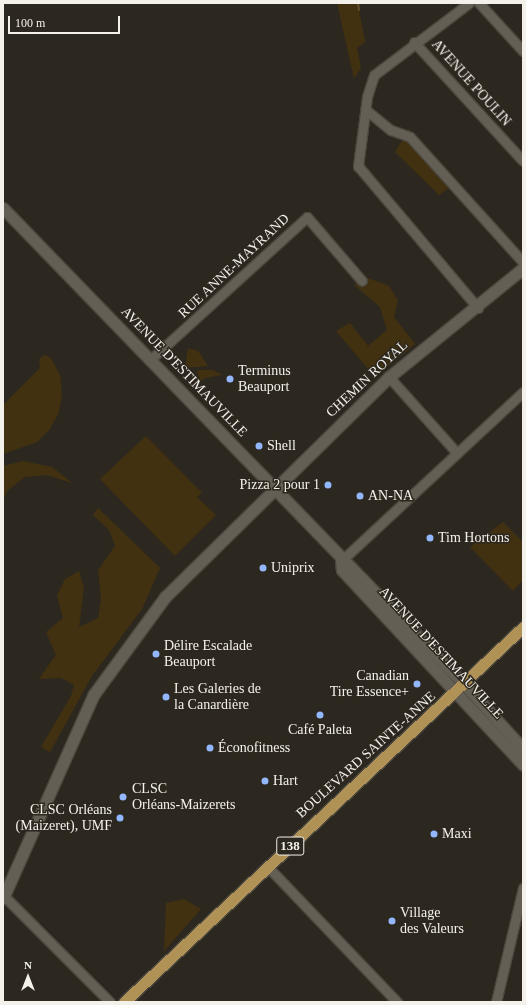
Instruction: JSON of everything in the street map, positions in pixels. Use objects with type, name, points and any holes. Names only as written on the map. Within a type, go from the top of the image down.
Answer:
[{"type":"main road","name":"AVENUE D'ESTIMAUVILLE","points":[[3,208],[275,488],[341,561],[342,570],[523,749]]},
{"type":"main road","name":"CHEMIN ROYAL","points":[[4,897],[67,747],[96,690],[165,597],[389,377],[478,308],[523,268]]},
{"type":"main road","name":"BOULEVARD SAINTE-ANNE","points":[[124,1002],[462,688],[523,627]]},
{"type":"main road","name":"AVENUE D'ESTIMAUVILLE","points":[[462,688],[523,765]]},
{"type":"street","points":[[469,3],[414,42],[374,75],[366,110],[358,166],[478,308]]},
{"type":"street","points":[[479,3],[523,51]]},
{"type":"street","name":"AVENUE POULIN","points":[[414,42],[523,161]]},
{"type":"street","points":[[366,110],[391,130],[410,137],[523,262]]},
{"type":"street","name":"RUE ANNE-MAYRAND","points":[[151,359],[307,217],[362,281]]},
{"type":"street","points":[[389,377],[457,453]]},
{"type":"street","points":[[341,561],[523,392]]},
{"type":"street","points":[[268,867],[397,1002]]},
{"type":"street","points":[[496,1002],[523,888]]},
{"type":"street","points":[[4,897],[110,1002]]},
{"type":"shaded area","points":[[337,3],[357,3],[359,10],[365,42],[357,48],[361,68],[354,78]]},
{"type":"shaded area","points":[[409,129],[455,183],[439,195],[395,152]]},
{"type":"shaded area","points":[[365,277],[389,286],[398,300],[394,317],[415,344],[375,377],[336,331],[350,323],[368,346],[387,330],[380,307],[354,285]]},
{"type":"shaded area","points":[[188,348],[198,351],[208,366],[185,368]]},
{"type":"shaded area","points":[[45,355],[51,358],[60,375],[62,394],[59,412],[50,429],[37,442],[3,454],[3,405],[40,368],[39,359]]},
{"type":"shaded area","points":[[197,370],[213,370],[222,375],[205,378],[200,383]]},
{"type":"shaded area","points":[[146,436],[202,493],[197,497],[216,515],[175,556],[100,479]]},
{"type":"shaded area","points":[[23,461],[52,467],[72,483],[47,475],[25,477],[8,490],[3,501],[3,466]]},
{"type":"shaded area","points":[[98,508],[160,568],[142,609],[92,676],[50,752],[41,747],[71,696],[74,685],[61,678],[39,679],[56,655],[46,632],[63,618],[57,596],[65,579],[79,571],[84,588],[79,627],[98,618],[101,600],[98,570],[115,546],[109,530],[93,515]]},
{"type":"shaded area","points":[[503,522],[523,542],[523,580],[513,591],[470,547]]},
{"type":"shaded area","points":[[184,899],[201,909],[164,951],[166,903]]},
{"type":"waterway","points":[[358,3],[359,10]]},
{"type":"place","name":"Terminus Beauport","points":[[230,379]]},
{"type":"place","name":"Shell","points":[[259,446]]},
{"type":"place","name":"Pizza 2 pour 1","points":[[328,485]]},
{"type":"place","name":"AN-NA","points":[[360,496]]},
{"type":"place","name":"Tim Hortons","points":[[430,538]]},
{"type":"place","name":"Uniprix","points":[[263,568]]},
{"type":"place","name":"Délire Escalade Beauport","points":[[156,654]]},
{"type":"place","name":"Canadian Tire Essence+","points":[[417,684]]},
{"type":"place","name":"Les Galeries de la Canardière","points":[[166,697]]},
{"type":"place","name":"Café Paleta","points":[[320,715]]},
{"type":"place","name":"Éconofitness","points":[[210,748]]},
{"type":"place","name":"Hart","points":[[265,781]]},
{"type":"place","name":"CLSC Orléans-Maizerets","points":[[123,797]]},
{"type":"place","name":"CLSC Orléans (Maizeret), UMF","points":[[120,818]]},
{"type":"place","name":"Maxi","points":[[434,834]]},
{"type":"place","name":"Village des Valeurs","points":[[392,921]]}]
